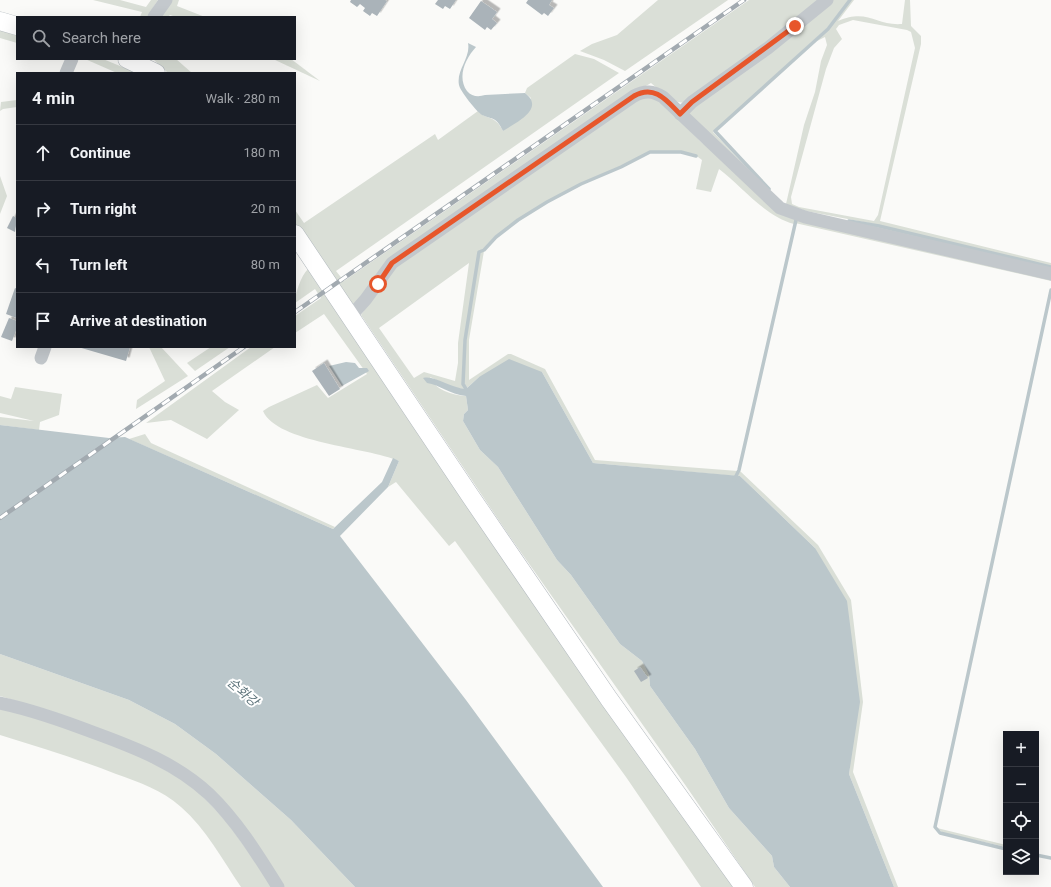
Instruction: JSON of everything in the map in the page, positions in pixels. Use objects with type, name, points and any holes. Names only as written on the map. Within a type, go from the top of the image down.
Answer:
[{"type":"street","points":[[155,16],[166,0]]},
{"type":"street","points":[[680,114],[692,102],[768,48],[827,0]]},
{"type":"street","points":[[0,21],[16,26]]},
{"type":"street","points":[[66,72],[72,60]]},
{"type":"street","points":[[129,60],[154,72]]},
{"type":"street","points":[[351,316],[366,300],[392,263],[634,96],[640,93],[654,92],[663,97],[780,208],[805,217],[1051,274]]},
{"type":"street","points":[[296,235],[471,497],[609,699],[744,887]]},
{"type":"street","points":[[0,703],[68,722],[128,745],[174,767],[210,795],[230,817],[278,887]]},
{"type":"shaded area","points":[[93,0],[120,0],[146,7],[151,0],[158,0],[148,16],[140,16],[142,12]]},
{"type":"shaded area","points":[[170,0],[179,0],[177,6],[202,16],[170,15],[160,16]]},
{"type":"shaded area","points":[[658,0],[728,0],[625,71],[604,60],[580,51],[592,44],[617,35]]},
{"type":"shaded area","points":[[749,0],[824,0],[687,102],[682,103],[673,100],[663,94],[651,83],[639,90],[390,263],[356,305],[351,303],[296,225],[296,211],[304,223],[435,134],[438,140],[478,111],[484,116],[497,122],[503,131],[531,98],[525,93],[527,88],[575,54],[594,59],[619,73],[336,271],[344,281]]},
{"type":"shaded area","points":[[832,0],[849,0],[827,28],[713,132],[778,200],[791,210],[879,227],[1051,268],[1051,273],[785,209],[695,125],[689,115],[691,108],[759,59]]},
{"type":"shaded area","points":[[851,0],[854,0],[838,21],[848,17],[857,16],[872,18],[885,23],[902,24],[905,0],[910,0],[911,26],[921,36],[921,44],[880,221],[1051,263],[1051,266],[879,225],[806,211],[786,204],[804,125],[815,92],[821,61],[827,45],[825,37],[817,41],[829,29]],"holes":[[[853,20],[911,32],[915,48],[878,215],[874,221],[799,207],[792,204],[791,197],[826,69],[834,48],[842,39],[836,29],[839,25]]]},
{"type":"shaded area","points":[[0,30],[16,35],[16,43],[0,38]]},
{"type":"shaded area","points":[[87,60],[105,60],[135,72],[115,72]]},
{"type":"shaded area","points":[[154,60],[177,60],[191,72],[167,72]]},
{"type":"shaded area","points":[[275,60],[292,60],[320,81]]},
{"type":"shaded area","points":[[638,97],[653,97],[672,112],[700,141],[725,161],[772,204],[1051,276],[1051,281],[795,223],[795,220],[794,224],[773,215],[763,208],[719,169],[711,192],[696,189],[702,160],[694,154],[681,152],[650,151],[621,166],[581,183],[546,202],[518,220],[495,236],[483,249],[479,251],[464,339],[462,384],[464,389],[451,387],[430,377],[432,382],[445,391],[466,396],[468,410],[464,414],[463,421],[480,450],[498,467],[557,560],[571,575],[620,644],[642,661],[649,675],[650,686],[695,749],[729,808],[772,856],[774,867],[790,887],[755,887],[686,786],[508,534],[361,315],[394,266]],"holes":[[[469,263],[458,343],[458,363],[455,381],[424,372],[414,378],[379,328]]]},
{"type":"shaded area","points":[[16,100],[16,107],[3,109],[0,111],[1,102]]},
{"type":"shaded area","points":[[0,176],[7,196],[0,214]]},
{"type":"shaded area","points":[[484,251],[469,340],[469,380],[508,354],[511,354],[545,369],[595,460],[738,471],[735,476],[593,463],[542,372],[479,377],[467,388],[464,383],[466,340],[480,252]]},
{"type":"shaded area","points":[[308,269],[322,287],[738,887],[701,887],[626,777],[455,541],[449,546],[396,482],[388,487],[399,461],[385,456],[324,443],[304,437],[286,430],[272,422],[263,411],[317,385],[328,398],[367,374],[324,314],[296,332],[296,315],[321,298],[315,289],[296,302],[296,294],[303,276]]},
{"type":"shaded area","points":[[149,348],[162,348],[188,376],[136,409],[137,400],[165,381]]},
{"type":"shaded area","points":[[210,348],[229,348],[195,371],[187,363]]},
{"type":"shaded area","points":[[250,348],[274,348],[212,391],[225,402],[239,410],[207,439],[171,420],[146,423]]},
{"type":"shaded area","points":[[15,387],[62,394],[59,415],[40,422],[39,430],[0,425],[0,417],[34,421],[0,413],[0,396],[11,399]]},
{"type":"shaded area","points":[[145,434],[151,443],[335,527],[333,529],[129,439]]},
{"type":"shaded area","points":[[740,471],[818,545],[851,600],[863,702],[853,772],[898,887],[894,887],[849,774],[850,764],[815,548],[740,476],[737,476]]},
{"type":"shaded area","points":[[0,654],[129,700],[175,724],[216,754],[291,820],[355,887],[284,887],[214,793],[55,713],[0,696]]},
{"type":"shaded area","points":[[0,706],[130,750],[192,785],[226,821],[274,887],[241,887],[198,825],[174,801],[158,791],[142,783],[87,763],[0,735]]},
{"type":"shaded area","points":[[937,828],[1003,844],[1003,846],[943,833]]},
{"type":"water","points":[[468,43],[476,47],[466,63],[463,74],[464,86],[469,93],[478,96],[525,93],[531,99],[532,105],[526,115],[521,120],[503,131],[501,126],[494,119],[480,113],[460,88],[460,74],[467,54]]},
{"type":"water","points":[[509,359],[542,372],[593,463],[740,476],[815,548],[847,601],[860,702],[849,774],[894,887],[790,887],[774,867],[772,856],[729,808],[695,749],[650,686],[649,675],[642,661],[620,644],[571,575],[557,560],[498,467],[480,450],[463,421],[464,414],[468,410],[466,396],[427,383],[423,378],[433,378],[466,389],[479,377]]},
{"type":"water","points":[[346,362],[355,363],[359,368],[367,368],[369,371],[342,386],[329,366]]},
{"type":"water","name":"순화강","points":[[0,425],[109,438],[125,437],[333,529],[382,482],[393,458],[399,461],[388,487],[340,536],[466,700],[603,887],[355,887],[291,820],[216,754],[175,724],[129,700],[0,654]]},
{"type":"building","points":[[351,0],[387,1],[377,16],[372,13],[370,16],[363,11],[365,8],[360,4],[357,7],[350,2]]},
{"type":"building","points":[[438,0],[456,0],[450,9],[445,6],[443,9],[435,4]]},
{"type":"building","points":[[528,0],[552,0],[549,5],[554,8],[548,16],[544,13],[542,15],[526,3]]},
{"type":"building","points":[[481,1],[497,12],[492,19],[497,23],[491,30],[487,27],[485,30],[469,18]]},
{"type":"building","points":[[13,216],[16,218],[15,232],[7,228]]},
{"type":"building","points":[[15,288],[16,318],[6,314]]},
{"type":"building","points":[[9,318],[16,321],[16,331],[12,341],[1,337]]},
{"type":"building","points":[[81,348],[130,348],[126,361]]},
{"type":"building","points":[[324,363],[340,389],[329,396],[312,371]]},
{"type":"building","points":[[640,667],[648,678],[641,682],[634,671]]},
{"type":"waterway","points":[[769,189],[715,131],[828,29],[850,0]]},
{"type":"waterway","points":[[466,389],[463,384],[465,340],[479,252],[484,250],[496,237],[518,220],[547,202],[581,184],[621,167],[650,152],[681,152],[696,156]]},
{"type":"waterway","points":[[734,480],[739,470],[796,220]]},
{"type":"waterway","points":[[849,221],[879,226],[1051,267]]},
{"type":"waterway","points":[[1003,848],[940,833],[935,827],[1051,290]]},
{"type":"waterway","points":[[1039,856],[1051,858]]},
{"type":"railway","points":[[296,311],[744,0]]},
{"type":"railway","points":[[0,518],[243,348]]},
{"type":"route","points":[[378,284],[392,263],[634,96],[640,93],[654,92],[663,97],[680,114],[692,102],[768,48],[795,26]]}]
